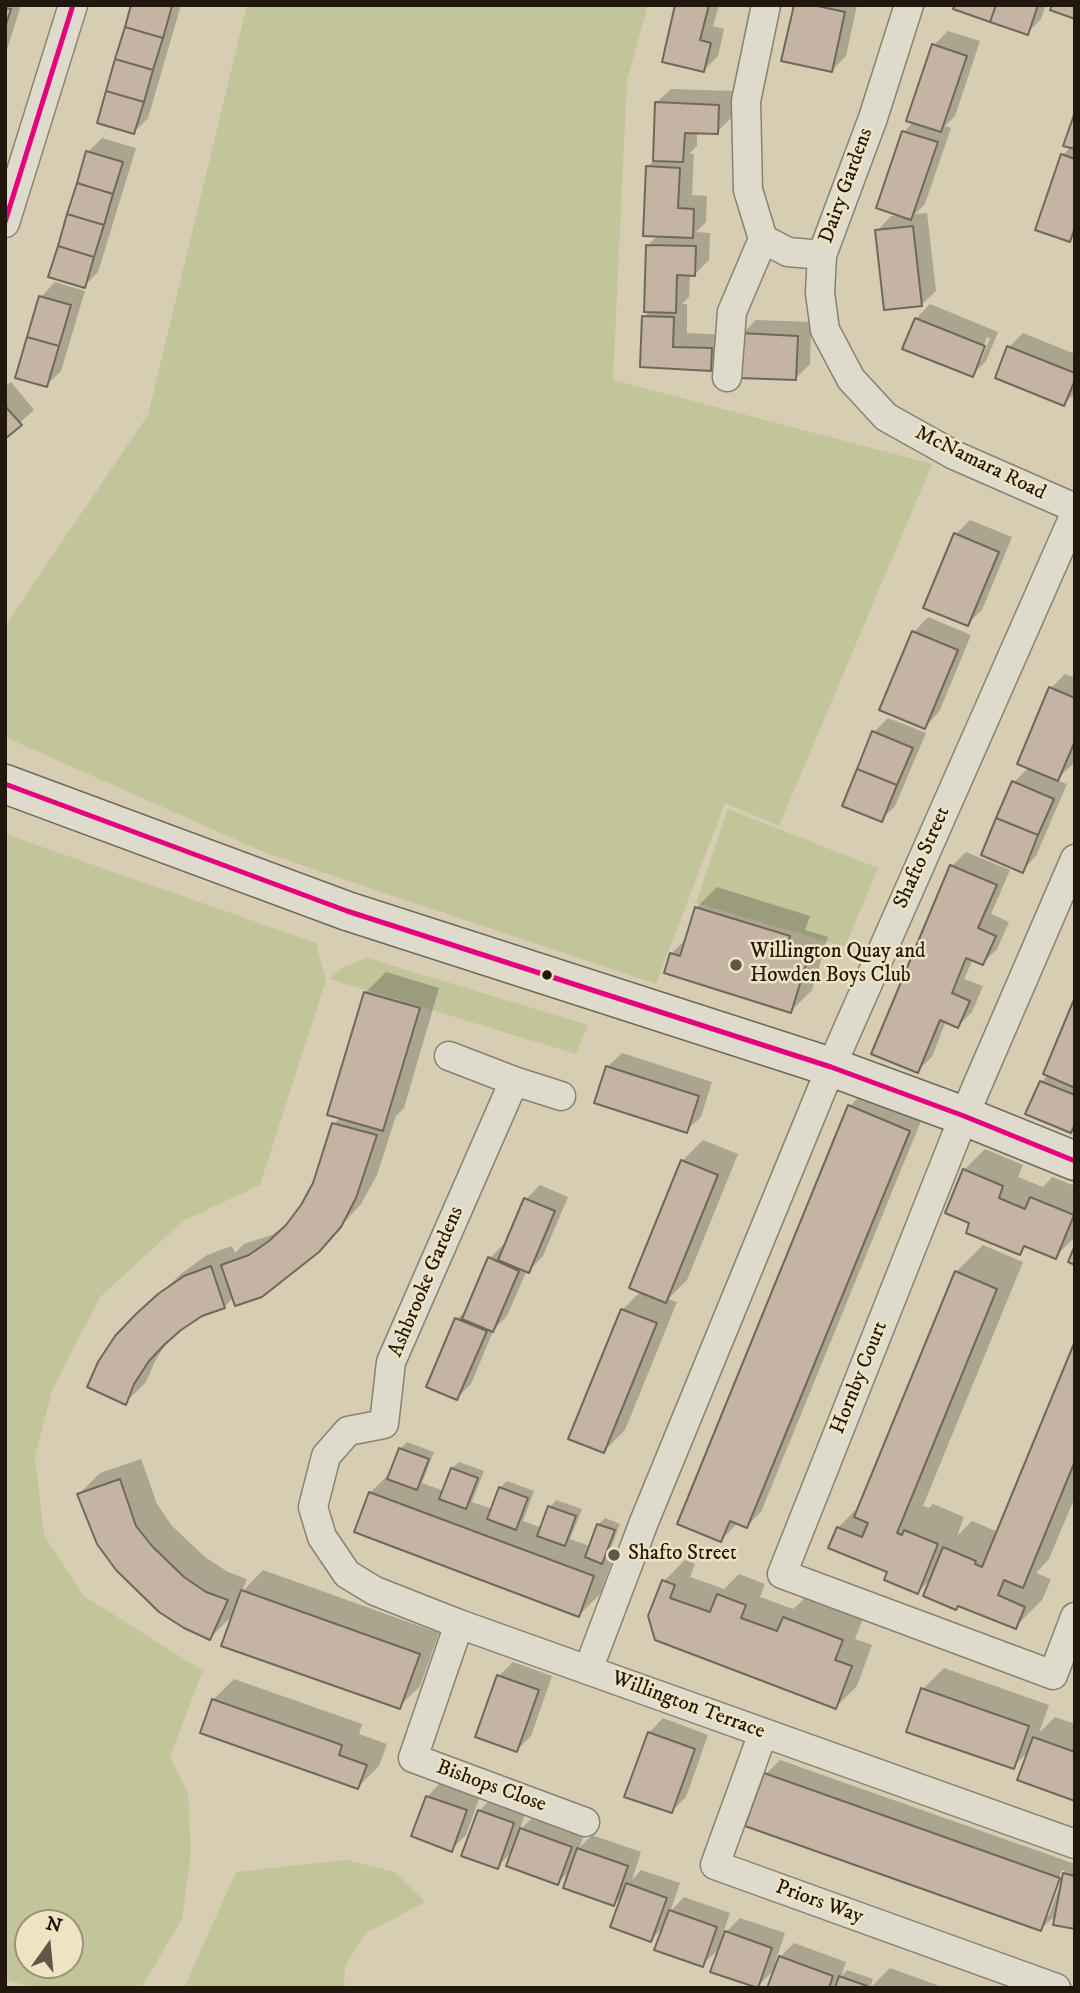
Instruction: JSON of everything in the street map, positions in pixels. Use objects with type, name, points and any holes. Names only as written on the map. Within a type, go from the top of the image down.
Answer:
[{"type":"main road","points":[[5,784],[346,911],[831,1066],[1075,1161]]},
{"type":"street","points":[[5,223],[73,5]]},
{"type":"street","points":[[727,376],[732,312],[763,239],[748,190],[746,101],[766,5]]},
{"type":"street","name":"Dairy Gardens","points":[[886,417],[851,379],[825,330],[820,293],[822,255],[873,118],[909,5]]},
{"type":"street","name":"Dairy Gardens","points":[[763,239],[788,251],[822,255]]},
{"type":"street","name":"McNamara Road","points":[[886,417],[954,455],[1075,508]]},
{"type":"street","name":"Shafto Street","points":[[588,1670],[650,1509],[831,1066],[1075,514]]},
{"type":"street","name":"Hornby Court","points":[[1075,859],[964,1116],[782,1574],[1053,1675],[1075,1617]]},
{"type":"street","points":[[449,1056],[561,1096]]},
{"type":"street","name":"Ashbrooke Gardens","points":[[323,1537],[313,1507],[327,1455],[348,1431],[384,1424],[391,1362],[514,1081]]},
{"type":"street","name":"Willington Terrace","points":[[323,1537],[347,1574],[375,1591],[459,1624],[1075,1844]]},
{"type":"street","name":"Bishops Close","points":[[459,1624],[413,1758],[585,1822]]},
{"type":"street","name":"Priors Way","points":[[763,1733],[715,1865],[1056,1988]]},
{"type":"green space","points":[[247,5],[648,5],[627,80],[613,380],[932,464],[779,826],[725,803],[656,984],[266,853],[5,737],[5,626],[148,415]]},
{"type":"green space","points":[[728,809],[878,868],[845,947],[696,903]]},
{"type":"green space","points":[[5,834],[316,943],[326,980],[260,1185],[183,1221],[100,1297],[52,1390],[35,1457],[44,1535],[84,1596],[203,1671],[170,1756],[188,1794],[191,1853],[182,1919],[141,1988],[35,1988],[5,1979]]},
{"type":"green space","points":[[367,958],[588,1025],[576,1054],[330,979],[341,968]]},
{"type":"green space","points":[[346,1860],[395,1872],[425,1902],[366,1933],[345,1966],[344,1988],[184,1988],[236,1872]]},
{"type":"building","points":[[131,5],[172,6],[163,38],[125,27]]},
{"type":"building","points":[[675,5],[709,5],[700,40],[711,43],[704,72],[662,62]]},
{"type":"building","points":[[794,5],[813,5],[845,12],[832,72],[781,61]]},
{"type":"building","points":[[955,5],[996,5],[990,22],[953,9]]},
{"type":"building","points":[[996,5],[1038,5],[1028,35],[990,22]]},
{"type":"building","points":[[1052,5],[1075,5],[1075,19],[1050,10]]},
{"type":"building","points":[[5,8],[11,9],[5,28]]},
{"type":"building","points":[[125,27],[163,38],[153,70],[115,59]]},
{"type":"building","points":[[932,44],[967,56],[941,132],[906,121]]},
{"type":"building","points":[[115,59],[153,70],[144,102],[106,91]]},
{"type":"building","points":[[106,91],[144,102],[134,134],[97,123]]},
{"type":"building","points":[[655,102],[719,105],[718,134],[685,133],[683,162],[653,161]]},
{"type":"building","points":[[1075,112],[1075,149],[1063,146]]},
{"type":"building","points":[[902,131],[938,142],[911,220],[876,208]]},
{"type":"building","points":[[86,151],[123,162],[113,194],[77,183]]},
{"type":"building","points":[[1061,154],[1075,159],[1075,227],[1070,242],[1035,230]]},
{"type":"building","points":[[646,166],[680,168],[678,208],[694,209],[693,238],[643,236]]},
{"type":"building","points":[[77,183],[113,194],[104,225],[67,214]]},
{"type":"building","points":[[67,214],[104,225],[94,257],[58,246]]},
{"type":"building","points":[[913,226],[922,306],[884,310],[875,230]]},
{"type":"building","points":[[646,245],[696,246],[695,276],[677,275],[676,313],[644,312]]},
{"type":"building","points":[[58,246],[94,257],[85,288],[48,277]]},
{"type":"building","points":[[39,296],[71,305],[59,346],[27,337]]},
{"type":"building","points":[[642,316],[674,317],[673,347],[712,348],[711,371],[640,367]]},
{"type":"building","points":[[915,318],[985,346],[973,377],[902,349]]},
{"type":"building","points":[[740,333],[798,336],[796,380],[739,378]]},
{"type":"building","points":[[27,337],[59,346],[47,387],[15,378]]},
{"type":"building","points":[[1007,346],[1075,373],[1075,380],[1064,406],[995,378]]},
{"type":"building","points":[[5,406],[22,425],[5,439]]},
{"type":"building","points":[[954,533],[999,552],[968,626],[923,608]]},
{"type":"building","points":[[912,631],[958,650],[925,729],[879,710]]},
{"type":"building","points":[[1049,687],[1075,698],[1075,741],[1058,781],[1017,764]]},
{"type":"building","points":[[872,731],[913,748],[897,785],[857,769]]},
{"type":"building","points":[[857,769],[897,785],[882,822],[842,806]]},
{"type":"building","points":[[1012,781],[1054,799],[1038,835],[996,818]]},
{"type":"building","points":[[996,818],[1038,835],[1023,873],[981,855]]},
{"type":"building","points":[[950,865],[997,885],[978,928],[996,936],[983,965],[966,958],[952,993],[970,1001],[958,1028],[940,1020],[918,1073],[871,1054]]},
{"type":"building","name":"Willington Quay and Howden Boys Club","points":[[695,907],[790,936],[786,951],[808,958],[791,1013],[664,973],[670,953],[680,956]]},
{"type":"building","points":[[364,992],[420,1008],[383,1131],[327,1115]]},
{"type":"building","points":[[1075,997],[1075,1088],[1043,1074]]},
{"type":"building","points":[[606,1066],[699,1096],[687,1133],[594,1103]]},
{"type":"building","points":[[1040,1081],[1075,1095],[1075,1124],[1071,1133],[1025,1114]]},
{"type":"building","points":[[848,1105],[910,1131],[747,1528],[730,1521],[721,1542],[677,1524]]},
{"type":"building","points":[[332,1123],[377,1135],[356,1198],[341,1227],[319,1252],[262,1297],[235,1306],[221,1265],[249,1255],[286,1225],[313,1183]]},
{"type":"building","points":[[681,1160],[718,1175],[666,1303],[629,1288]]},
{"type":"building","points":[[963,1169],[1003,1186],[999,1198],[1025,1209],[1030,1197],[1074,1215],[1056,1259],[1024,1246],[1020,1255],[966,1233],[969,1223],[945,1213]]},
{"type":"building","points":[[524,1198],[555,1211],[529,1273],[498,1260]]},
{"type":"building","points":[[1075,1245],[1075,1265],[1068,1262]]},
{"type":"building","points":[[488,1257],[519,1271],[493,1332],[462,1319]]},
{"type":"building","points":[[211,1266],[225,1308],[202,1316],[164,1345],[149,1361],[134,1384],[126,1405],[87,1387],[98,1362],[115,1336],[136,1314],[184,1276]]},
{"type":"building","points":[[955,1271],[997,1289],[897,1533],[902,1535],[904,1530],[938,1544],[918,1594],[884,1580],[887,1572],[828,1548],[837,1527],[862,1537],[868,1523],[854,1517]]},
{"type":"building","points":[[621,1309],[657,1323],[604,1453],[568,1439]]},
{"type":"building","points":[[455,1318],[487,1331],[457,1400],[426,1387]]},
{"type":"building","points":[[1075,1341],[1075,1461],[1023,1588],[1004,1580],[998,1595],[1025,1607],[1016,1629],[958,1606],[956,1610],[923,1596],[943,1547],[976,1561],[975,1564],[982,1567]]},
{"type":"building","points":[[399,1448],[429,1459],[417,1490],[387,1479]]},
{"type":"building","points":[[451,1468],[478,1478],[466,1509],[439,1499]]},
{"type":"building","points":[[120,1479],[136,1526],[152,1546],[184,1577],[206,1592],[228,1600],[210,1640],[159,1612],[116,1570],[97,1544],[77,1494]]},
{"type":"building","points":[[499,1487],[528,1498],[516,1530],[487,1519]]},
{"type":"building","points":[[369,1492],[594,1576],[579,1617],[354,1532]]},
{"type":"building","points":[[548,1506],[576,1516],[565,1546],[537,1536]]},
{"type":"building","points":[[597,1524],[615,1530],[602,1564],[585,1557]]},
{"type":"building","points":[[662,1580],[675,1585],[670,1598],[710,1612],[717,1594],[746,1605],[741,1618],[777,1631],[783,1617],[843,1640],[835,1660],[852,1666],[836,1709],[655,1640],[648,1616]]},
{"type":"building","points":[[241,1590],[420,1654],[400,1709],[221,1646]]},
{"type":"building","points":[[497,1675],[539,1690],[517,1752],[475,1737]]},
{"type":"building","points":[[921,1688],[1029,1726],[1014,1769],[906,1732]]},
{"type":"building","points":[[212,1699],[342,1745],[339,1755],[367,1765],[358,1789],[200,1733]]},
{"type":"building","points":[[648,1732],[695,1749],[672,1813],[624,1797]]},
{"type":"building","points":[[1033,1737],[1075,1752],[1075,1801],[1017,1780]]},
{"type":"building","points":[[764,1773],[1060,1878],[1041,1931],[745,1826]]},
{"type":"building","points":[[426,1796],[467,1810],[452,1852],[411,1836]]},
{"type":"building","points":[[478,1810],[514,1823],[498,1869],[461,1856]]},
{"type":"building","points":[[520,1828],[572,1847],[558,1885],[506,1866]]},
{"type":"building","points":[[577,1848],[628,1866],[614,1906],[563,1888]]},
{"type":"building","points":[[1063,1873],[1075,1876],[1075,1929],[1053,1925]]},
{"type":"building","points":[[626,1883],[667,1898],[651,1942],[610,1927]]},
{"type":"building","points":[[669,1910],[717,1927],[703,1967],[654,1950]]},
{"type":"building","points":[[725,1931],[772,1948],[758,1988],[710,1972]]},
{"type":"building","points":[[779,1956],[833,1976],[829,1988],[767,1988]]},
{"type":"building","points":[[839,1976],[867,1986],[835,1988]]},
{"type":"transit line","points":[[5,222],[73,5]]},
{"type":"transit line","points":[[5,784],[347,911],[831,1067],[1075,1161]]},
{"type":"place","name":"Willington Quay and Howden Boys Club","points":[[736,965]]},
{"type":"place","name":"Shafto Street","points":[[614,1555]]}]
